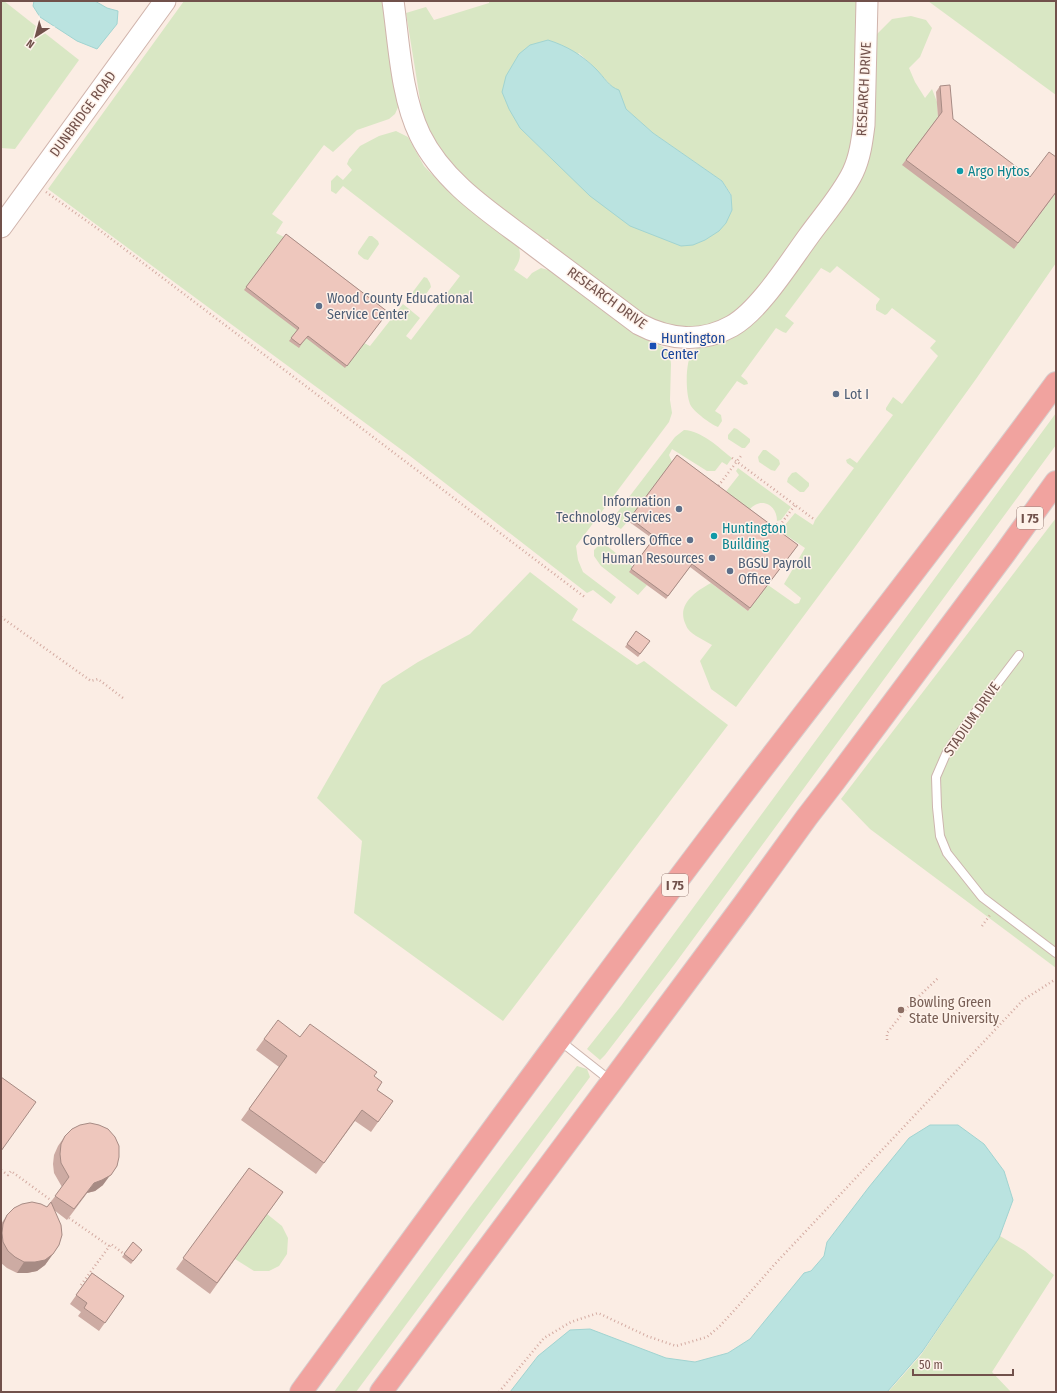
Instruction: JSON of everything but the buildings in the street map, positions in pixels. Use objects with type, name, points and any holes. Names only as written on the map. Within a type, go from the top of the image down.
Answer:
[{"type":"highway","name":"I 75","points":[[301,1392],[558,1039],[1056,383]]},
{"type":"highway","name":"I 75","points":[[380,1392],[1005,553],[1056,482]]},
{"type":"highway","points":[[1005,553],[1056,488]]},
{"type":"street","name":"DUNBRIDGE ROAD","points":[[1,227],[165,1]]},
{"type":"street","name":"RESEARCH DRIVE","points":[[393,1],[407,97],[412,116],[420,135],[442,168],[475,200],[639,324],[666,336],[695,338],[714,334],[732,326],[754,308],[840,194],[852,172],[862,144],[864,125],[867,1]]},
{"type":"lane","name":"STADIUM DRIVE","points":[[1019,655],[959,734],[946,754],[936,778],[936,807],[940,836],[947,853],[982,897],[1056,952]]},
{"type":"lane","points":[[558,1039],[612,1081]]},
{"type":"path","points":[[33,183],[98,229],[586,598]]},
{"type":"path","points":[[716,489],[741,456]]},
{"type":"path","points":[[732,458],[815,520]]},
{"type":"path","points":[[775,532],[795,505]]},
{"type":"path","points":[[776,524],[780,526]]},
{"type":"path","points":[[1,617],[91,681],[98,679],[123,698]]},
{"type":"path","points":[[887,1040],[887,1033],[906,1008],[938,978]]},
{"type":"path","points":[[498,1392],[544,1338],[571,1322],[598,1313],[641,1333],[676,1346],[707,1337],[719,1327],[774,1265],[1023,1000],[1056,979]]},
{"type":"path","points":[[1,1170],[8,1175],[11,1171],[52,1201]]},
{"type":"path","points":[[69,1218],[109,1246],[111,1244],[124,1254]]},
{"type":"path","points":[[81,1285],[109,1246]]},
{"type":"green space","points":[[1,1],[4,1],[79,60],[15,149],[1,148]]},
{"type":"green space","points":[[184,1],[384,1],[399,105],[395,114],[389,119],[357,130],[333,152],[324,145],[272,214],[283,222],[276,233],[284,237],[297,331],[306,338],[364,343],[370,346],[403,304],[420,318],[406,336],[411,340],[460,276],[343,186],[336,194],[331,191],[331,181],[337,175],[343,180],[352,170],[347,164],[349,159],[360,146],[379,136],[396,131],[408,137],[424,166],[447,190],[519,247],[520,259],[514,270],[527,279],[532,273],[541,268],[552,271],[635,333],[663,347],[670,354],[670,400],[672,413],[669,422],[576,546],[578,560],[583,572],[616,597],[611,604],[593,590],[587,593],[410,456],[48,189]]},
{"type":"green space","points":[[489,1],[857,1],[855,134],[842,175],[742,309],[719,325],[692,330],[661,325],[630,307],[548,245],[548,239],[542,240],[455,174],[435,145],[423,118],[406,13],[426,7],[434,20],[489,3]],"holes":[[[579,53],[613,88],[622,100],[626,109],[653,133],[722,181],[731,194],[732,210],[559,166],[520,128]]]},
{"type":"green space","points":[[928,1],[1056,1],[1056,95]]},
{"type":"green space","points":[[911,16],[926,20],[932,28],[920,57],[909,68],[915,82],[925,98],[932,89],[937,102],[938,117],[1014,249],[1056,193],[1056,263],[976,379],[855,547],[736,707],[711,689],[700,661],[712,645],[696,636],[688,629],[683,616],[686,604],[694,594],[711,583],[748,611],[768,585],[795,604],[799,603],[801,598],[784,584],[805,548],[780,531],[795,513],[813,525],[815,520],[854,468],[847,463],[846,460],[850,458],[857,463],[893,415],[886,410],[886,408],[893,397],[902,404],[938,356],[930,348],[936,341],[892,308],[885,315],[876,310],[876,305],[880,299],[837,266],[830,273],[821,268],[785,316],[794,323],[786,333],[776,328],[741,376],[747,381],[748,384],[744,385],[737,381],[715,411],[721,415],[722,421],[718,427],[703,418],[691,406],[687,386],[688,362],[690,355],[696,349],[717,343],[872,143],[877,34],[892,19]]},
{"type":"green space","points":[[369,236],[372,236],[378,241],[379,244],[368,260],[364,259],[358,254],[358,252]]},
{"type":"green space","points":[[424,277],[427,278],[431,287],[426,294],[420,298],[413,296],[412,293]]},
{"type":"green space","points":[[1056,413],[1056,445],[674,965],[600,1060],[587,1049],[621,1006]]},
{"type":"green space","points":[[734,428],[750,439],[750,442],[745,448],[742,448],[728,439],[728,435]]},
{"type":"green space","points":[[684,430],[703,436],[732,458],[727,465],[722,462],[715,471],[707,471],[672,449],[669,455],[672,462],[628,521],[621,529],[610,522],[675,437]]},
{"type":"green space","points":[[763,450],[766,450],[779,460],[780,464],[775,471],[759,462],[758,457]]},
{"type":"green space","points":[[738,468],[791,507],[781,520],[777,521],[774,510],[766,504],[757,504],[748,512],[724,494],[739,475],[736,471]]},
{"type":"green space","points":[[796,472],[809,483],[809,486],[804,492],[800,492],[787,482],[792,473]]},
{"type":"green space","points":[[1056,518],[1056,968],[870,829],[841,799]]},
{"type":"green space","points":[[606,545],[633,567],[630,572],[647,585],[638,595],[601,566],[594,556],[594,550],[598,546]]},
{"type":"green space","points":[[530,572],[578,609],[572,620],[637,665],[644,661],[728,725],[503,1021],[354,913],[362,841],[317,798],[382,685],[418,662],[470,634]]},
{"type":"green space","points":[[577,1066],[587,1069],[590,1077],[356,1392],[334,1392],[471,1206]]},
{"type":"green space","points":[[267,1214],[282,1226],[288,1238],[287,1254],[279,1266],[269,1271],[254,1271],[235,1259]]},
{"type":"green space","points":[[1000,1236],[1025,1251],[1054,1275],[992,1372],[1011,1392],[888,1392],[921,1355]]},
{"type":"water","points":[[34,1],[95,1],[107,8],[118,11],[117,24],[97,49],[77,41],[40,17],[33,6]]},
{"type":"water","points":[[548,40],[568,48],[585,59],[609,84],[615,89],[619,90],[626,109],[653,133],[722,181],[731,195],[732,210],[726,223],[719,231],[705,240],[693,245],[681,246],[630,226],[590,196],[520,128],[509,109],[502,92],[506,76],[519,54],[530,45]]},
{"type":"water","points":[[930,1125],[958,1125],[984,1144],[1004,1171],[1013,1200],[999,1238],[922,1352],[887,1392],[510,1392],[538,1356],[570,1330],[590,1329],[666,1358],[695,1362],[728,1353],[750,1339],[804,1273],[811,1271],[824,1256],[827,1242],[869,1187],[909,1138]]},
{"type":"place","name":"Argo Hytos","points":[[960,171]]},
{"type":"place","name":"Wood County Educational Service Center","points":[[319,306]]},
{"type":"place","name":"Huntington Center","points":[[653,346]]},
{"type":"place","name":"Lot I","points":[[836,394]]},
{"type":"place","name":"Information Technology Services","points":[[679,509]]},
{"type":"place","name":"Huntington Building","points":[[714,536]]},
{"type":"place","name":"Controllers Office","points":[[690,540]]},
{"type":"place","name":"Human Resources","points":[[712,558]]},
{"type":"place","name":"BGSU Payroll Office","points":[[730,571]]},
{"type":"place","name":"Bowling Green State University","points":[[901,1010]]}]
